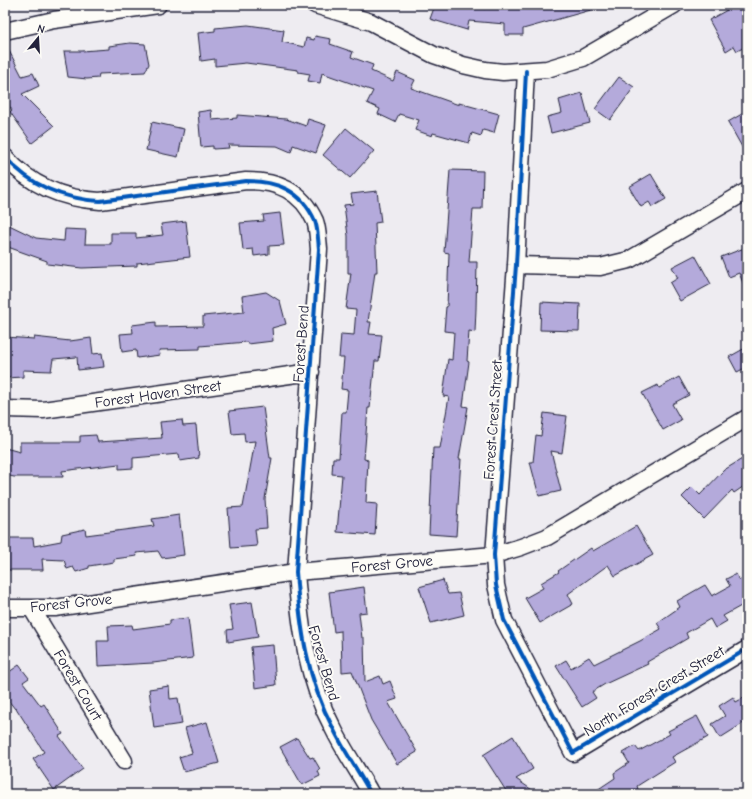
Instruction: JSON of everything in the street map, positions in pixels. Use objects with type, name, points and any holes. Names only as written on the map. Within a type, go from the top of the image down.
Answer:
[{"type":"street","points":[[5,32],[54,20],[153,5]]},
{"type":"street","points":[[315,5],[334,8],[371,22],[434,55],[463,65],[485,70],[526,71],[547,69],[583,58],[674,5]]},
{"type":"street","name":"Forest Crest Street","points":[[526,71],[516,265],[494,555],[496,585],[504,620],[573,753]]},
{"type":"street","name":"Forest Bend","points":[[5,157],[14,167],[36,183],[60,194],[87,200],[100,201],[246,181],[266,181],[285,188],[301,199],[315,222],[318,242],[311,372],[296,572],[299,619],[306,656],[317,692],[332,727],[372,794]]},
{"type":"street","points":[[516,265],[600,267],[630,260],[747,191]]},
{"type":"street","name":"Forest Haven Street","points":[[5,409],[43,410],[311,372]]},
{"type":"street","name":"Forest Grove","points":[[5,608],[55,608],[296,572],[494,555],[547,537],[747,418]]},
{"type":"street","name":"Forest Court","points":[[32,609],[124,761]]},
{"type":"street","name":"North Forest Crest Street","points":[[573,753],[747,649]]},
{"type":"building","points":[[435,5],[472,5],[485,9],[486,5],[598,5],[598,8],[523,29],[523,35],[505,35],[505,24],[469,21],[467,30],[430,19]]},
{"type":"building","points":[[736,5],[747,5],[747,46],[737,51],[734,46],[726,51],[709,20]]},
{"type":"building","points":[[248,25],[284,30],[282,42],[304,47],[306,38],[314,40],[315,36],[331,39],[330,44],[353,52],[351,57],[373,65],[371,71],[393,81],[397,72],[415,80],[411,88],[459,105],[459,103],[499,114],[494,133],[483,130],[481,136],[472,133],[469,143],[433,133],[432,136],[415,130],[419,120],[399,114],[395,122],[378,114],[380,109],[367,103],[373,91],[322,73],[320,83],[308,81],[310,74],[298,72],[298,70],[246,63],[215,66],[215,59],[201,61],[198,33],[215,31],[215,28]]},
{"type":"building","points":[[5,43],[22,76],[33,73],[39,86],[22,94],[54,126],[32,143],[10,112],[12,110],[5,100]]},
{"type":"building","points":[[130,43],[145,44],[149,64],[145,72],[99,74],[98,78],[87,79],[68,77],[64,51],[109,49],[109,46]]},
{"type":"building","points":[[619,77],[634,87],[610,120],[595,109]]},
{"type":"building","points":[[582,93],[590,123],[551,133],[547,117],[562,113],[559,100]]},
{"type":"building","points":[[211,110],[212,120],[237,118],[237,115],[286,119],[306,126],[308,119],[326,125],[316,153],[293,145],[291,152],[277,146],[228,145],[229,148],[213,149],[213,146],[201,147],[198,112]]},
{"type":"building","points":[[747,111],[747,156],[728,122]]},
{"type":"building","points":[[152,122],[184,129],[178,157],[146,150]]},
{"type":"building","points":[[346,128],[374,151],[350,178],[323,155]]},
{"type":"building","points":[[450,170],[483,171],[482,209],[473,209],[469,262],[477,262],[475,332],[469,331],[467,361],[469,362],[463,406],[468,407],[459,459],[461,459],[456,536],[429,534],[433,448],[440,448],[449,397],[443,396],[448,359],[452,360],[454,332],[444,331],[447,307],[449,253],[444,252]]},
{"type":"building","points":[[651,174],[666,199],[652,207],[649,202],[641,207],[629,187]]},
{"type":"building","points":[[377,191],[381,222],[375,223],[377,272],[375,272],[368,322],[371,322],[369,334],[382,335],[379,361],[375,361],[370,408],[368,408],[364,459],[368,460],[366,503],[377,504],[375,535],[337,532],[342,475],[332,474],[333,458],[339,458],[342,412],[346,412],[348,390],[341,389],[344,358],[339,358],[341,334],[354,335],[356,310],[346,309],[351,273],[348,273],[348,236],[344,205],[353,204],[351,194]]},
{"type":"building","points":[[280,213],[284,245],[269,246],[269,254],[254,256],[253,249],[243,250],[240,223],[264,221],[263,215]]},
{"type":"building","points":[[186,221],[190,257],[137,263],[137,266],[82,268],[47,264],[47,261],[5,246],[5,223],[36,238],[64,241],[65,229],[86,230],[85,244],[111,244],[111,233],[136,233],[136,238],[163,235],[161,224]]},
{"type":"building","points":[[747,247],[747,293],[739,273],[729,277],[721,257]]},
{"type":"building","points":[[695,255],[711,284],[680,301],[670,283],[678,278],[672,267]]},
{"type":"building","points":[[266,292],[280,301],[286,324],[272,328],[273,341],[248,344],[247,342],[200,346],[200,349],[159,350],[160,355],[137,358],[136,350],[122,352],[120,334],[133,333],[132,325],[156,322],[156,327],[203,326],[203,316],[244,312],[242,296]]},
{"type":"building","points":[[541,302],[580,304],[579,331],[540,330]]},
{"type":"building","points":[[5,337],[34,339],[34,337],[70,341],[91,338],[93,354],[102,353],[104,367],[78,370],[77,357],[53,359],[51,371],[23,370],[23,377],[5,378],[7,358],[5,358]]},
{"type":"building","points":[[747,347],[747,367],[737,372],[729,357]]},
{"type":"building","points":[[679,377],[689,395],[672,404],[681,420],[663,430],[642,393],[658,385],[659,388]]},
{"type":"building","points":[[263,407],[270,458],[272,458],[265,499],[267,528],[255,529],[257,546],[231,548],[228,508],[243,507],[255,441],[245,442],[244,433],[232,434],[229,411]]},
{"type":"building","points":[[544,413],[567,416],[562,453],[551,451],[561,491],[539,496],[530,462],[533,462],[536,435],[541,436]]},
{"type":"building","points":[[182,420],[183,426],[196,425],[199,458],[180,461],[179,454],[133,458],[133,468],[119,469],[119,464],[62,471],[63,477],[14,477],[5,475],[5,448],[20,452],[20,442],[80,442],[80,436],[96,435],[98,442],[162,438],[160,422]]},
{"type":"building","points":[[747,456],[747,484],[734,493],[732,490],[704,519],[682,497],[692,487],[700,495],[724,470]]},
{"type":"building","points":[[179,515],[184,555],[162,558],[158,551],[136,553],[137,556],[114,559],[114,562],[89,566],[89,568],[76,572],[73,567],[67,569],[64,560],[42,559],[43,570],[5,570],[5,538],[33,538],[34,546],[61,541],[62,534],[85,529],[86,535],[154,526],[152,519]]},
{"type":"building","points":[[636,526],[653,555],[615,576],[608,565],[568,594],[573,604],[540,623],[525,598],[543,588],[541,583],[559,572],[558,571],[591,548],[593,551]]},
{"type":"building","points":[[736,574],[739,580],[747,576],[747,610],[744,612],[741,606],[723,616],[727,621],[715,628],[710,619],[686,633],[688,638],[647,662],[648,664],[605,684],[592,692],[596,698],[582,707],[556,666],[566,660],[571,668],[589,657],[594,664],[640,641],[661,629],[657,623],[680,607],[677,601],[705,585],[712,596],[730,586],[726,579]]},
{"type":"building","points":[[443,580],[448,594],[459,593],[464,615],[431,623],[419,587]]},
{"type":"building","points":[[364,587],[367,612],[359,613],[362,638],[364,638],[365,682],[380,676],[383,684],[390,681],[397,699],[388,702],[417,752],[397,764],[371,720],[352,671],[342,672],[341,631],[334,632],[329,592]]},
{"type":"building","points":[[252,602],[258,637],[228,642],[227,630],[233,629],[229,605]]},
{"type":"building","points":[[188,618],[193,658],[153,663],[98,666],[97,641],[109,641],[108,626],[132,625],[133,629],[170,624],[170,620]]},
{"type":"building","points":[[273,645],[276,685],[255,688],[251,647]]},
{"type":"building","points":[[19,665],[29,678],[23,682],[41,706],[44,704],[63,734],[59,736],[83,769],[54,790],[33,759],[44,752],[16,708],[15,709],[5,696],[5,675]]},
{"type":"building","points":[[169,686],[170,699],[178,698],[182,724],[154,728],[149,689]]},
{"type":"building","points":[[747,696],[747,721],[720,738],[712,724],[725,716],[719,706],[733,697],[736,702]]},
{"type":"building","points":[[697,716],[708,737],[672,757],[675,762],[637,786],[638,789],[630,794],[591,794],[615,778],[614,773],[629,763],[623,753],[635,746],[639,751],[670,734],[668,731]]},
{"type":"building","points":[[207,722],[219,763],[184,772],[179,757],[192,753],[185,728]]},
{"type":"building","points":[[513,736],[533,769],[516,779],[538,794],[508,794],[483,755]]},
{"type":"building","points":[[297,738],[310,758],[313,757],[320,769],[318,771],[320,776],[302,785],[280,747]]},
{"type":"cycle path","points":[[526,71],[516,265],[494,555],[496,585],[504,620],[573,753],[747,649]]},
{"type":"cycle path","points":[[5,157],[15,167],[36,183],[60,194],[86,200],[100,201],[246,181],[257,181],[278,185],[287,189],[303,202],[309,210],[316,224],[319,249],[296,572],[300,612],[306,652],[324,710],[337,737],[371,794]]}]
